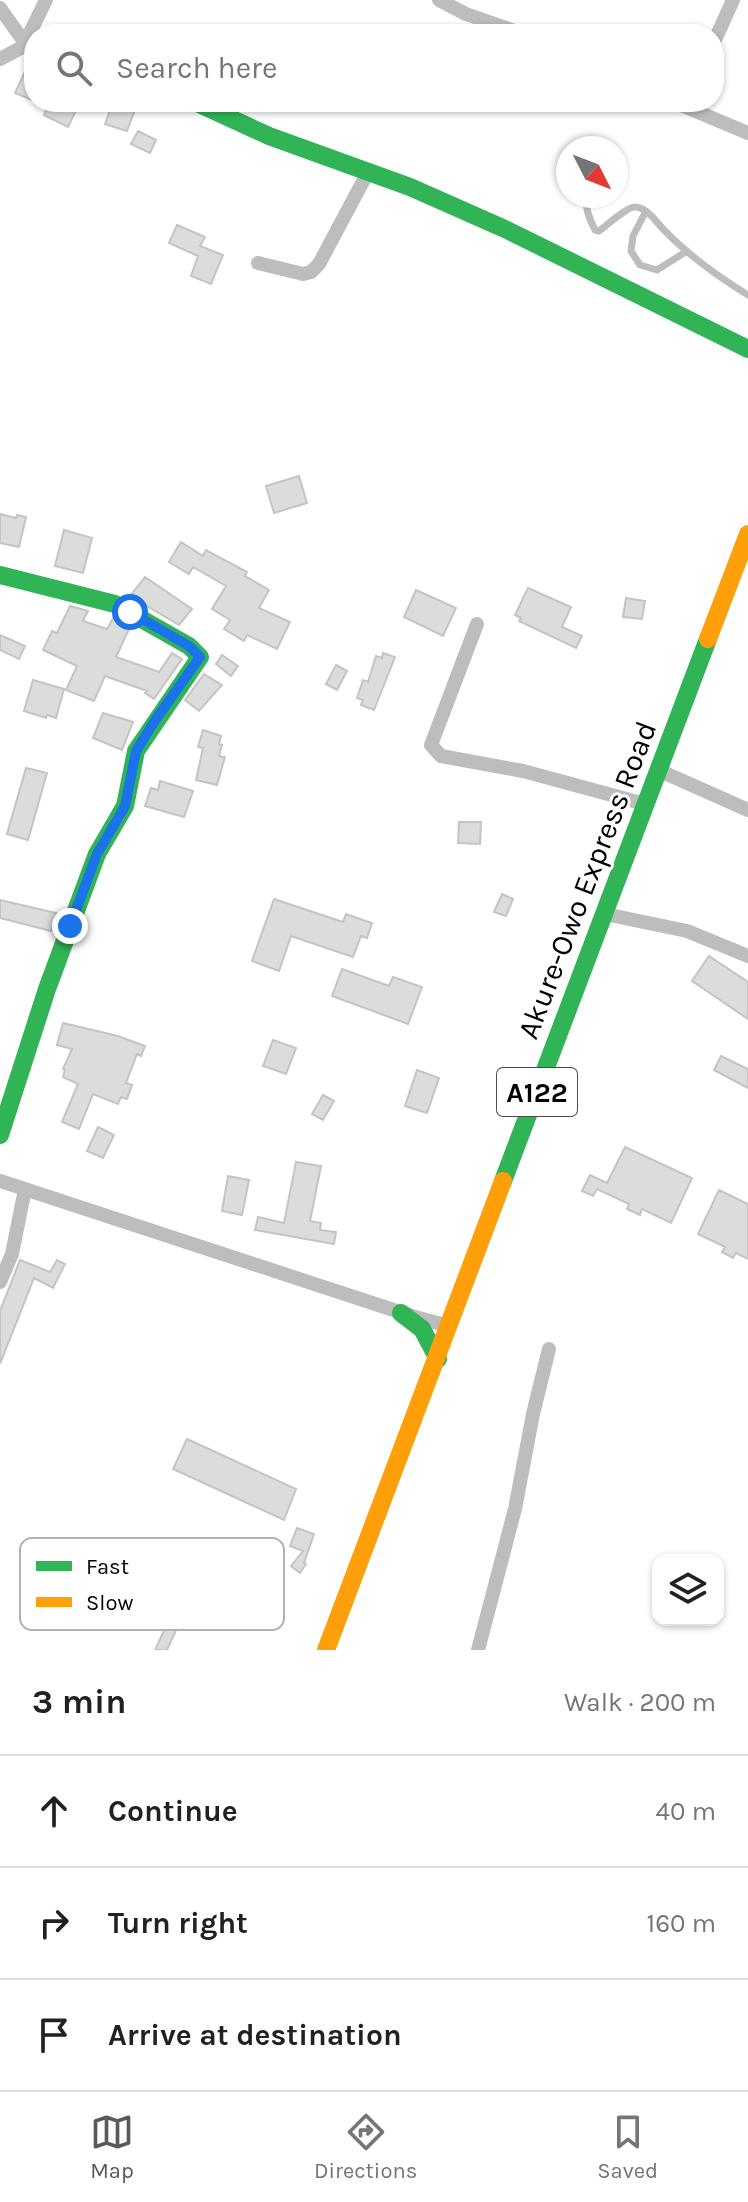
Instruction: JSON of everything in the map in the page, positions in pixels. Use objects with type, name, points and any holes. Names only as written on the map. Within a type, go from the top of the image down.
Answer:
[{"type":"main road","points":[[217,112],[269,136],[410,187],[505,229],[748,349]]},
{"type":"main road","name":"Akure-Owo Express Road","points":[[326,1650],[748,534]]},
{"type":"main road","points":[[0,575],[115,604],[189,646],[200,657],[136,751],[125,806],[97,854],[47,989],[0,1135]]},
{"type":"main road","points":[[401,1313],[431,1311],[458,1300]]},
{"type":"main road","points":[[401,1313],[422,1329],[438,1359]]},
{"type":"street","points":[[37,24],[46,0]]},
{"type":"street","points":[[439,0],[494,24]]},
{"type":"street","points":[[722,24],[733,0]]},
{"type":"street","points":[[0,8],[24,35]]},
{"type":"street","points":[[0,59],[24,45]]},
{"type":"street","points":[[702,112],[748,133]]},
{"type":"street","points":[[258,263],[303,274],[311,272],[319,264],[368,172]]},
{"type":"street","points":[[477,624],[431,745],[434,752],[441,756],[523,771],[645,804]]},
{"type":"street","points":[[658,770],[748,810]]},
{"type":"street","points":[[605,914],[687,931],[748,956]]},
{"type":"street","points":[[0,1181],[449,1326]]},
{"type":"street","points":[[0,1282],[12,1254],[25,1189]]},
{"type":"street","points":[[478,1650],[515,1509],[549,1349]]},
{"type":"lane","points":[[587,208],[590,221],[599,231],[629,208],[646,211],[716,276],[748,295]]},
{"type":"lane","points":[[646,211],[633,236],[631,251],[640,265],[657,270],[687,251]]},
{"type":"building","points":[[24,74],[24,97],[15,93]]},
{"type":"building","points":[[45,112],[75,112],[68,127],[44,115]]},
{"type":"building","points":[[109,112],[134,112],[127,131],[105,124]]},
{"type":"building","points":[[138,131],[156,140],[150,153],[131,144]]},
{"type":"building","points":[[177,225],[205,237],[200,246],[223,255],[211,284],[191,276],[198,256],[169,243]]},
{"type":"building","points":[[299,476],[307,503],[274,513],[266,486]]},
{"type":"building","points":[[0,514],[26,517],[19,547],[0,543]]},
{"type":"building","points":[[64,530],[92,538],[83,573],[55,566]]},
{"type":"building","points":[[181,542],[203,556],[206,550],[247,572],[245,576],[269,590],[259,608],[290,622],[277,649],[247,635],[244,641],[224,629],[230,620],[212,609],[226,586],[193,567],[189,574],[169,562]]},
{"type":"building","points":[[145,577],[192,609],[179,625],[130,596]]},
{"type":"building","points":[[528,588],[571,607],[562,627],[582,636],[576,648],[519,621],[521,618],[515,615]]},
{"type":"building","points":[[416,590],[456,608],[443,636],[404,617]]},
{"type":"building","points":[[626,598],[645,601],[642,619],[623,617]]},
{"type":"building","points":[[70,606],[88,611],[83,621],[107,629],[113,618],[130,627],[116,657],[159,672],[172,653],[182,659],[154,699],[145,693],[147,691],[105,676],[94,701],[66,690],[77,666],[43,650],[52,631],[57,633]]},
{"type":"building","points":[[0,635],[25,646],[19,659],[0,650]]},
{"type":"building","points":[[383,653],[395,657],[374,710],[361,705],[363,700],[357,698],[363,680],[368,682],[376,656],[382,658]]},
{"type":"building","points":[[222,655],[238,666],[231,676],[216,664]]},
{"type":"building","points":[[336,665],[347,671],[337,690],[326,684]]},
{"type":"building","points":[[204,674],[222,685],[199,711],[185,700]]},
{"type":"building","points":[[33,680],[64,689],[56,718],[24,711]]},
{"type":"building","points":[[103,713],[133,722],[122,750],[93,738]]},
{"type":"building","points":[[203,730],[221,736],[219,756],[225,757],[217,785],[196,780],[203,748],[198,747]]},
{"type":"building","points":[[26,768],[47,773],[28,840],[7,834]]},
{"type":"building","points":[[160,781],[193,791],[184,817],[145,806],[151,788],[158,790]]},
{"type":"building","points":[[459,822],[481,822],[480,844],[458,843]]},
{"type":"building","points":[[502,894],[513,899],[506,916],[494,912]]},
{"type":"building","points":[[274,899],[343,922],[346,914],[372,923],[367,938],[361,936],[353,957],[291,936],[279,971],[252,961]]},
{"type":"building","points":[[0,900],[56,913],[51,931],[0,918]]},
{"type":"building","points":[[709,956],[748,982],[748,1019],[692,981]]},
{"type":"building","points":[[342,969],[389,986],[393,977],[422,987],[408,1024],[332,996]]},
{"type":"building","points":[[63,1023],[145,1046],[141,1056],[137,1054],[126,1083],[132,1085],[127,1099],[121,1097],[118,1104],[93,1094],[79,1129],[62,1122],[78,1084],[63,1077],[63,1069],[72,1049],[57,1045]]},
{"type":"building","points":[[273,1040],[296,1048],[286,1074],[263,1066]]},
{"type":"building","points":[[721,1056],[748,1069],[748,1088],[714,1070]]},
{"type":"building","points":[[417,1070],[439,1078],[427,1113],[405,1106]]},
{"type":"building","points":[[323,1095],[334,1101],[323,1120],[312,1114]]},
{"type":"building","points":[[98,1127],[114,1135],[103,1158],[87,1151]]},
{"type":"building","points":[[625,1147],[692,1178],[671,1223],[642,1209],[640,1215],[627,1209],[629,1204],[597,1189],[593,1196],[582,1191],[590,1175],[607,1183]]},
{"type":"building","points":[[296,1162],[321,1166],[310,1221],[321,1223],[320,1230],[336,1232],[334,1244],[255,1230],[258,1217],[284,1223]]},
{"type":"building","points":[[228,1176],[249,1180],[242,1215],[222,1211]]},
{"type":"building","points":[[719,1190],[748,1204],[748,1259],[736,1253],[733,1258],[722,1252],[725,1247],[698,1234]]},
{"type":"building","points":[[20,1260],[50,1272],[57,1260],[65,1264],[53,1288],[34,1278],[0,1364],[0,1311]]},
{"type":"building","points":[[187,1439],[296,1489],[284,1520],[173,1469]]},
{"type":"building","points":[[297,1528],[314,1534],[306,1564],[300,1573],[291,1566],[303,1551],[290,1546]]},
{"type":"building","points":[[164,1630],[176,1630],[167,1650],[155,1650]]},
{"type":"traffic: fast","points":[[217,112],[269,136],[410,187],[505,229],[748,349]]},
{"type":"traffic: fast","points":[[0,575],[115,604],[189,646],[200,657],[136,751],[125,806],[97,854],[47,989],[0,1135]]},
{"type":"traffic: fast","points":[[503,1181],[708,639]]},
{"type":"traffic: fast","points":[[401,1313],[422,1329],[438,1359]]},
{"type":"traffic: slow","points":[[708,639],[748,534]]},
{"type":"traffic: slow","points":[[326,1650],[503,1181]]},
{"type":"route","points":[[70,926],[97,854],[125,806],[136,751],[200,657],[200,653],[130,612]]}]
